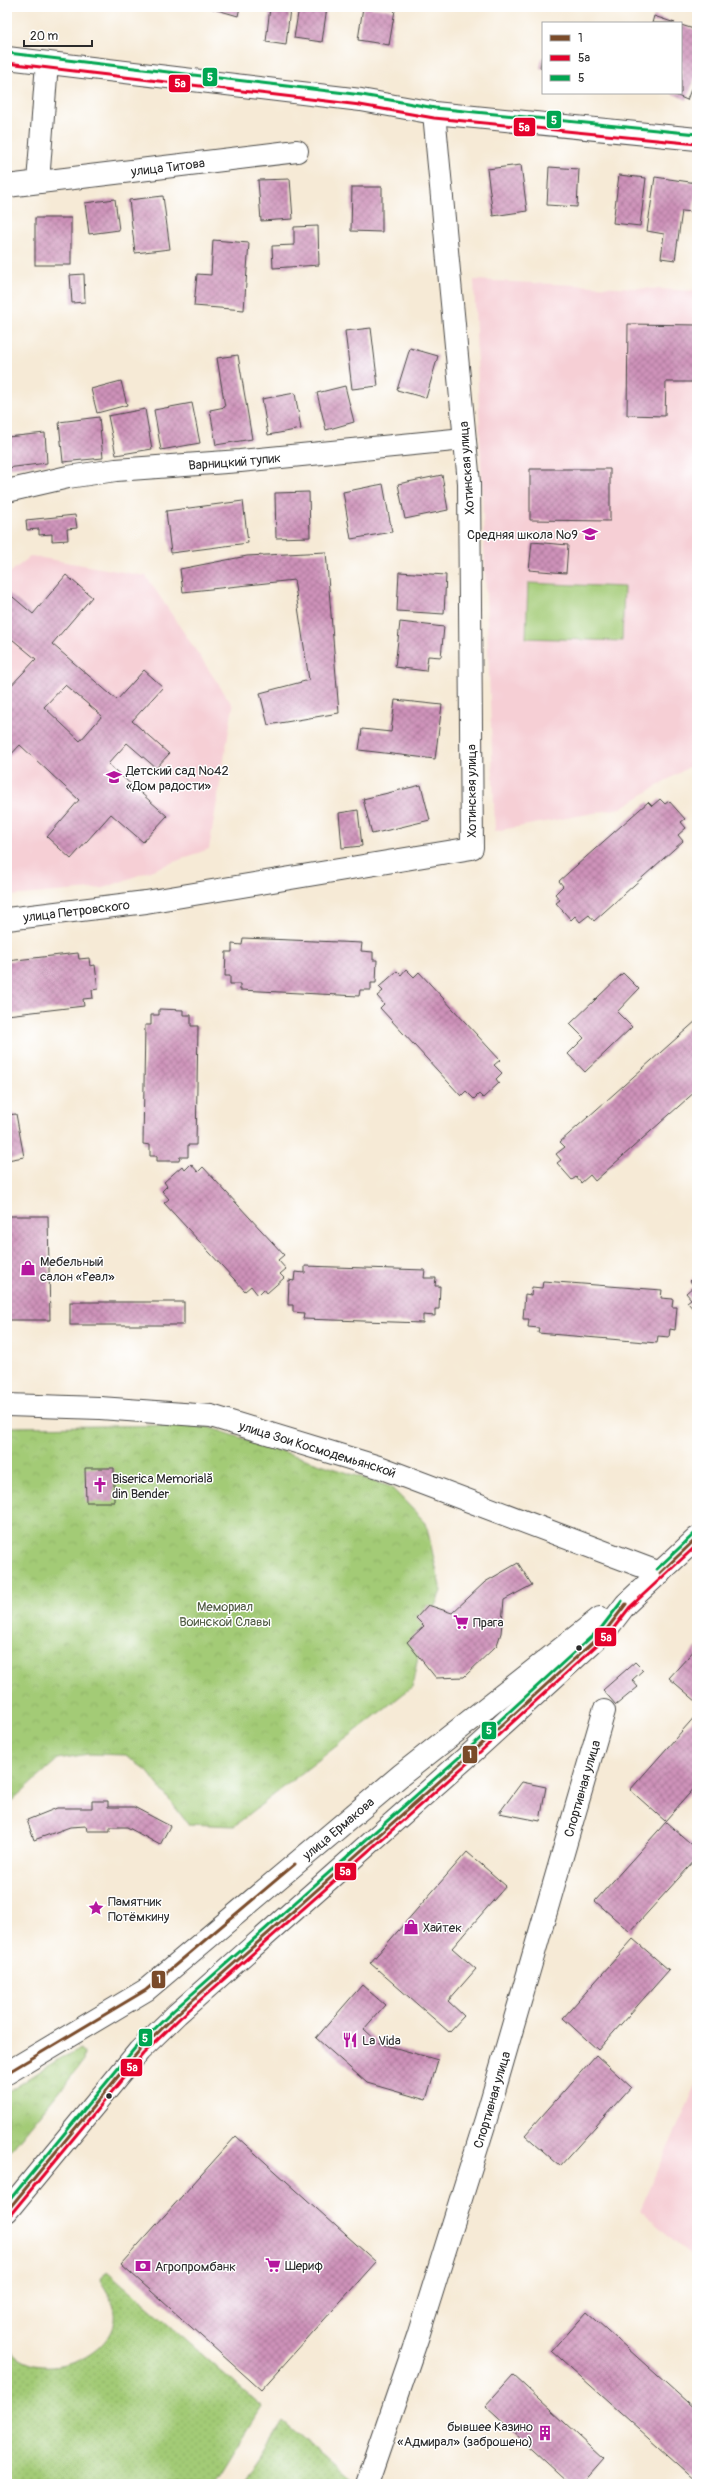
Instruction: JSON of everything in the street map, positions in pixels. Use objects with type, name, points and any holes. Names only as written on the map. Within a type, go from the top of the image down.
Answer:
[{"type":"street","points":[[7,58],[360,100],[434,113],[697,139]]},
{"type":"street","points":[[38,182],[47,63]]},
{"type":"street","name":"Хотинская улица","points":[[434,113],[469,483],[472,848]]},
{"type":"street","name":"улица Титова","points":[[7,186],[297,151]]},
{"type":"street","name":"Варницкий тупик","points":[[7,491],[68,477],[116,470],[240,461],[464,439]]},
{"type":"street","name":"улица Петровского","points":[[7,919],[146,902],[472,848]]},
{"type":"street","name":"улица Зои Космодемьянской","points":[[7,1405],[100,1408],[211,1416],[382,1468],[660,1573]]},
{"type":"street","name":"улица Ермакова","points":[[7,2211],[144,2046],[177,2014],[554,1678],[606,1630],[626,1604],[697,1538]]},
{"type":"street","name":"улица Ермакова","points":[[7,2073],[146,1990],[401,1775],[598,1619],[626,1604]]},
{"type":"street","name":"Спортивная улица","points":[[367,2484],[418,2336],[486,2119],[604,1711]]},
{"type":"shaded area","name":"Средняя школа №9","points":[[474,280],[697,291],[697,762],[621,808],[495,831]]},
{"type":"shaded area","name":"Детский сад №42 «Дом радости»","points":[[31,556],[146,576],[233,706],[209,849],[104,888],[9,896],[7,893],[7,575]]},
{"type":"shaded area","points":[[697,2083],[697,2261],[640,2210]]},
{"type":"green space","points":[[528,583],[624,587],[622,641],[526,638]]},
{"type":"green space","name":"Мемориал Воинской Славы","points":[[202,1425],[391,1487],[426,1523],[441,1591],[421,1641],[412,1687],[234,1826],[188,1824],[148,1772],[126,1755],[88,1754],[58,1759],[7,1805],[7,1427]]},
{"type":"green space","points":[[80,2049],[84,2054],[83,2061],[7,2155],[7,2093],[60,2058]]},
{"type":"green space","points":[[107,2271],[262,2407],[214,2484],[7,2484],[7,2344],[19,2358],[31,2364],[46,2366],[61,2365],[76,2361],[90,2354],[102,2344],[110,2333],[115,2320],[113,2304],[100,2280]]},
{"type":"green space","points":[[282,2421],[350,2480],[349,2484],[241,2484]]},
{"type":"building","points":[[207,7],[240,7],[238,16]]},
{"type":"building","points":[[270,7],[290,8],[286,45],[266,42]]},
{"type":"building","points":[[299,7],[327,7],[322,42],[294,38]]},
{"type":"building","points":[[363,7],[395,10],[389,45],[358,40]]},
{"type":"building","points":[[654,16],[672,22],[652,22]]},
{"type":"building","points":[[682,25],[697,30],[697,73],[687,100],[673,94],[682,94]]},
{"type":"building","points":[[542,57],[542,69],[540,68]]},
{"type":"building","points":[[7,112],[10,112],[8,125],[7,125]]},
{"type":"building","points":[[521,165],[527,211],[493,216],[487,169]]},
{"type":"building","points":[[549,167],[579,169],[577,207],[547,205]]},
{"type":"building","points":[[619,175],[646,178],[640,226],[613,223]]},
{"type":"building","points":[[655,177],[697,183],[693,212],[682,211],[675,260],[661,258],[664,234],[647,231]]},
{"type":"building","points":[[290,179],[293,219],[261,221],[258,180]]},
{"type":"building","points":[[352,187],[382,187],[382,232],[351,231]]},
{"type":"building","points":[[163,196],[170,249],[135,253],[129,200]]},
{"type":"building","points":[[115,199],[119,230],[89,234],[85,203]]},
{"type":"building","points":[[35,218],[71,218],[71,265],[35,265]]},
{"type":"building","points":[[318,226],[319,265],[273,268],[272,246],[294,245],[294,227]]},
{"type":"building","points":[[213,240],[249,243],[244,310],[194,306],[197,274],[211,275]]},
{"type":"building","points":[[84,274],[85,302],[72,303],[70,275]]},
{"type":"building","points":[[628,324],[697,325],[697,382],[666,382],[665,416],[627,415]]},
{"type":"building","points":[[371,328],[378,386],[352,389],[345,331]]},
{"type":"building","points":[[410,348],[438,356],[426,398],[397,390]]},
{"type":"building","points":[[238,355],[252,439],[216,445],[210,410],[225,407],[217,358]]},
{"type":"building","points":[[121,381],[127,405],[97,413],[91,389]]},
{"type":"building","points":[[345,386],[354,422],[326,430],[317,393]]},
{"type":"building","points":[[295,393],[301,429],[268,435],[262,399]]},
{"type":"building","points":[[192,403],[200,443],[161,450],[154,410]]},
{"type":"building","points":[[145,409],[152,449],[116,455],[108,416]]},
{"type":"building","points":[[99,417],[103,458],[63,462],[59,422]]},
{"type":"building","points":[[45,433],[47,463],[7,468],[7,437]]},
{"type":"building","points":[[530,469],[610,469],[610,521],[530,520]]},
{"type":"building","points":[[442,475],[448,510],[405,519],[398,484]]},
{"type":"building","points":[[383,484],[392,532],[351,539],[343,492]]},
{"type":"building","points":[[309,492],[310,537],[276,538],[275,493]]},
{"type":"building","points":[[243,501],[248,543],[171,553],[166,511]]},
{"type":"building","points":[[75,515],[77,528],[67,529],[68,540],[52,541],[52,534],[39,535],[39,529],[27,530],[26,520]]},
{"type":"building","points":[[532,542],[568,545],[566,573],[529,570]]},
{"type":"building","points":[[326,552],[339,713],[268,725],[260,693],[309,680],[294,580],[183,592],[180,569],[247,556]]},
{"type":"building","points":[[399,572],[446,575],[444,614],[397,611]]},
{"type":"building","points":[[66,575],[92,597],[52,644],[117,700],[144,670],[163,687],[132,721],[169,754],[156,768],[127,743],[108,764],[167,816],[143,842],[111,814],[71,859],[47,837],[79,800],[20,745],[7,759],[7,690],[36,659],[7,635],[7,592],[33,614]],"holes":[[[65,685],[102,716],[80,741],[44,707]]]},
{"type":"building","points":[[400,622],[444,627],[441,657],[428,656],[426,671],[395,667]]},
{"type":"building","points":[[395,700],[442,705],[435,759],[359,750],[362,729],[391,732]]},
{"type":"building","points":[[421,785],[430,820],[372,834],[363,799]]},
{"type":"building","points":[[660,799],[665,804],[669,801],[685,819],[681,822],[686,828],[678,835],[683,841],[594,921],[589,915],[580,922],[575,916],[571,920],[556,903],[560,900],[555,894],[563,886],[559,881],[648,802],[652,806]]},
{"type":"building","points":[[358,810],[362,846],[342,848],[339,813]]},
{"type":"building","points":[[243,938],[362,943],[361,951],[373,952],[373,960],[377,960],[376,983],[371,983],[371,990],[360,990],[359,996],[240,990],[240,984],[230,984],[230,976],[225,976],[226,952],[232,952],[232,944],[242,945]]},
{"type":"building","points":[[78,953],[79,959],[89,958],[90,966],[95,965],[98,989],[92,990],[93,998],[83,999],[84,1006],[7,1015],[7,961]]},
{"type":"building","points":[[406,969],[414,977],[419,972],[500,1060],[494,1065],[502,1073],[496,1079],[499,1083],[483,1098],[479,1094],[474,1099],[466,1091],[461,1096],[380,1008],[384,1004],[377,996],[383,991],[379,987],[397,971],[401,975]]},
{"type":"building","points":[[623,973],[639,989],[617,1012],[632,1027],[585,1072],[568,1054],[584,1038],[570,1024]]},
{"type":"building","points":[[159,1009],[183,1010],[183,1015],[191,1015],[191,1026],[198,1026],[196,1145],[188,1145],[188,1157],[180,1157],[179,1161],[157,1161],[157,1156],[150,1156],[150,1145],[143,1144],[145,1025],[151,1025],[151,1015],[159,1015]]},
{"type":"building","points":[[697,1020],[697,1090],[595,1181],[590,1175],[581,1183],[576,1177],[572,1180],[557,1163],[561,1160],[556,1154],[565,1147],[560,1142]]},
{"type":"building","points":[[16,1114],[24,1157],[7,1160],[7,1115]]},
{"type":"building","points":[[191,1164],[198,1172],[203,1167],[284,1255],[278,1260],[286,1269],[280,1274],[284,1278],[267,1293],[264,1289],[258,1295],[251,1286],[245,1291],[164,1203],[169,1199],[162,1191],[167,1186],[164,1182],[182,1166],[185,1170]]},
{"type":"building","name":"Мебельный салон «Реал»","points":[[7,1216],[48,1216],[50,1320],[7,1320]]},
{"type":"building","points":[[305,1266],[425,1270],[424,1278],[436,1278],[435,1286],[440,1286],[439,1309],[435,1309],[435,1316],[423,1315],[423,1323],[303,1319],[304,1313],[293,1312],[293,1305],[288,1305],[289,1280],[294,1281],[295,1272],[305,1273]]},
{"type":"building","points":[[697,1274],[697,1313],[687,1302],[691,1299],[686,1293],[694,1286],[690,1281]]},
{"type":"building","points":[[543,1281],[662,1290],[661,1298],[673,1299],[672,1307],[677,1307],[675,1330],[670,1329],[669,1337],[658,1336],[657,1343],[538,1333],[539,1328],[528,1327],[529,1319],[523,1319],[525,1294],[531,1295],[532,1287],[542,1288]]},
{"type":"building","points":[[70,1302],[184,1302],[184,1325],[70,1325]]},
{"type":"building","name":"Biserica Memorială din Bender","points":[[85,1468],[114,1468],[114,1502],[86,1502]]},
{"type":"building","name":"Прага","points":[[518,1563],[532,1585],[504,1600],[501,1633],[497,1645],[464,1677],[436,1678],[407,1642],[424,1626],[416,1618],[428,1605],[452,1613],[485,1582]]},
{"type":"building","points":[[697,1647],[697,1702],[669,1678]]},
{"type":"building","points":[[635,1662],[643,1670],[632,1680],[638,1687],[616,1705],[603,1690]]},
{"type":"building","points":[[697,1714],[697,1785],[665,1821],[630,1790]]},
{"type":"building","points":[[522,1782],[546,1787],[540,1821],[499,1813]]},
{"type":"building","points":[[92,1801],[108,1801],[108,1807],[134,1807],[170,1826],[160,1845],[127,1827],[110,1827],[110,1831],[87,1831],[86,1826],[70,1827],[34,1840],[27,1820],[57,1808],[92,1808]]},
{"type":"building","points":[[666,1822],[697,1849],[697,1858],[630,1932],[595,1901]]},
{"type":"building","points":[[467,1852],[506,1886],[452,1948],[476,1969],[448,2001],[464,2016],[449,2032],[370,1963]]},
{"type":"building","points":[[633,1939],[669,1970],[598,2050],[563,2018]]},
{"type":"building","points":[[362,1985],[385,2005],[364,2029],[379,2043],[438,2060],[426,2100],[367,2083],[316,2038]]},
{"type":"building","points":[[596,2055],[631,2087],[560,2166],[525,2135]]},
{"type":"building","points":[[236,2136],[376,2262],[261,2390],[121,2264]]},
{"type":"building","points":[[587,2312],[697,2411],[697,2481],[552,2351]]},
{"type":"building","name":"бывшее Казино «Адмирал» (заброшено)","points":[[513,2375],[604,2459],[582,2484],[570,2484],[485,2406]]},
{"type":"transit line","name":"5","points":[[8,53],[362,95],[435,108],[697,134]]},
{"type":"transit line","name":"5а","points":[[7,63],[360,105],[434,118],[697,144]]},
{"type":"transit line","name":"5","points":[[657,1569],[694,1534]]},
{"type":"transit line","name":"1","points":[[660,1573],[697,1538]]},
{"type":"transit line","name":"5а","points":[[11,2214],[143,2054],[180,2018],[480,1752],[609,1634],[630,1607],[697,1545]]},
{"type":"transit line","name":"5","points":[[7,2203],[135,2048],[174,2010],[474,1744],[602,1627],[622,1601]]},
{"type":"transit line","name":"1","points":[[7,2211],[139,2051],[177,2014],[477,1748],[606,1630],[626,1604]]},
{"type":"transit line","name":"1","points":[[7,2073],[146,1990],[295,1864]]},
{"type":"place","name":"Средняя школа №9","points":[[590,534]]},
{"type":"place","name":"Детский сад №42 «Дом радости»","points":[[114,777]]},
{"type":"place","name":"Мебельный салон «Реал»","points":[[28,1268]]},
{"type":"place","name":"Biserica Memorială din Bender","points":[[100,1485]]},
{"type":"place","name":"Прага","points":[[461,1622]]},
{"type":"place","name":"Памятник Потёмкину","points":[[96,1908]]},
{"type":"place","name":"Хайтек","points":[[411,1927]]},
{"type":"place","name":"La Vida","points":[[350,2040]]},
{"type":"place","name":"Шериф","points":[[273,2265]]},
{"type":"place","name":"Агропромбанк","points":[[143,2266]]},
{"type":"place","name":"бывшее Казино «Адмирал» (заброшено)","points":[[545,2433]]}]
